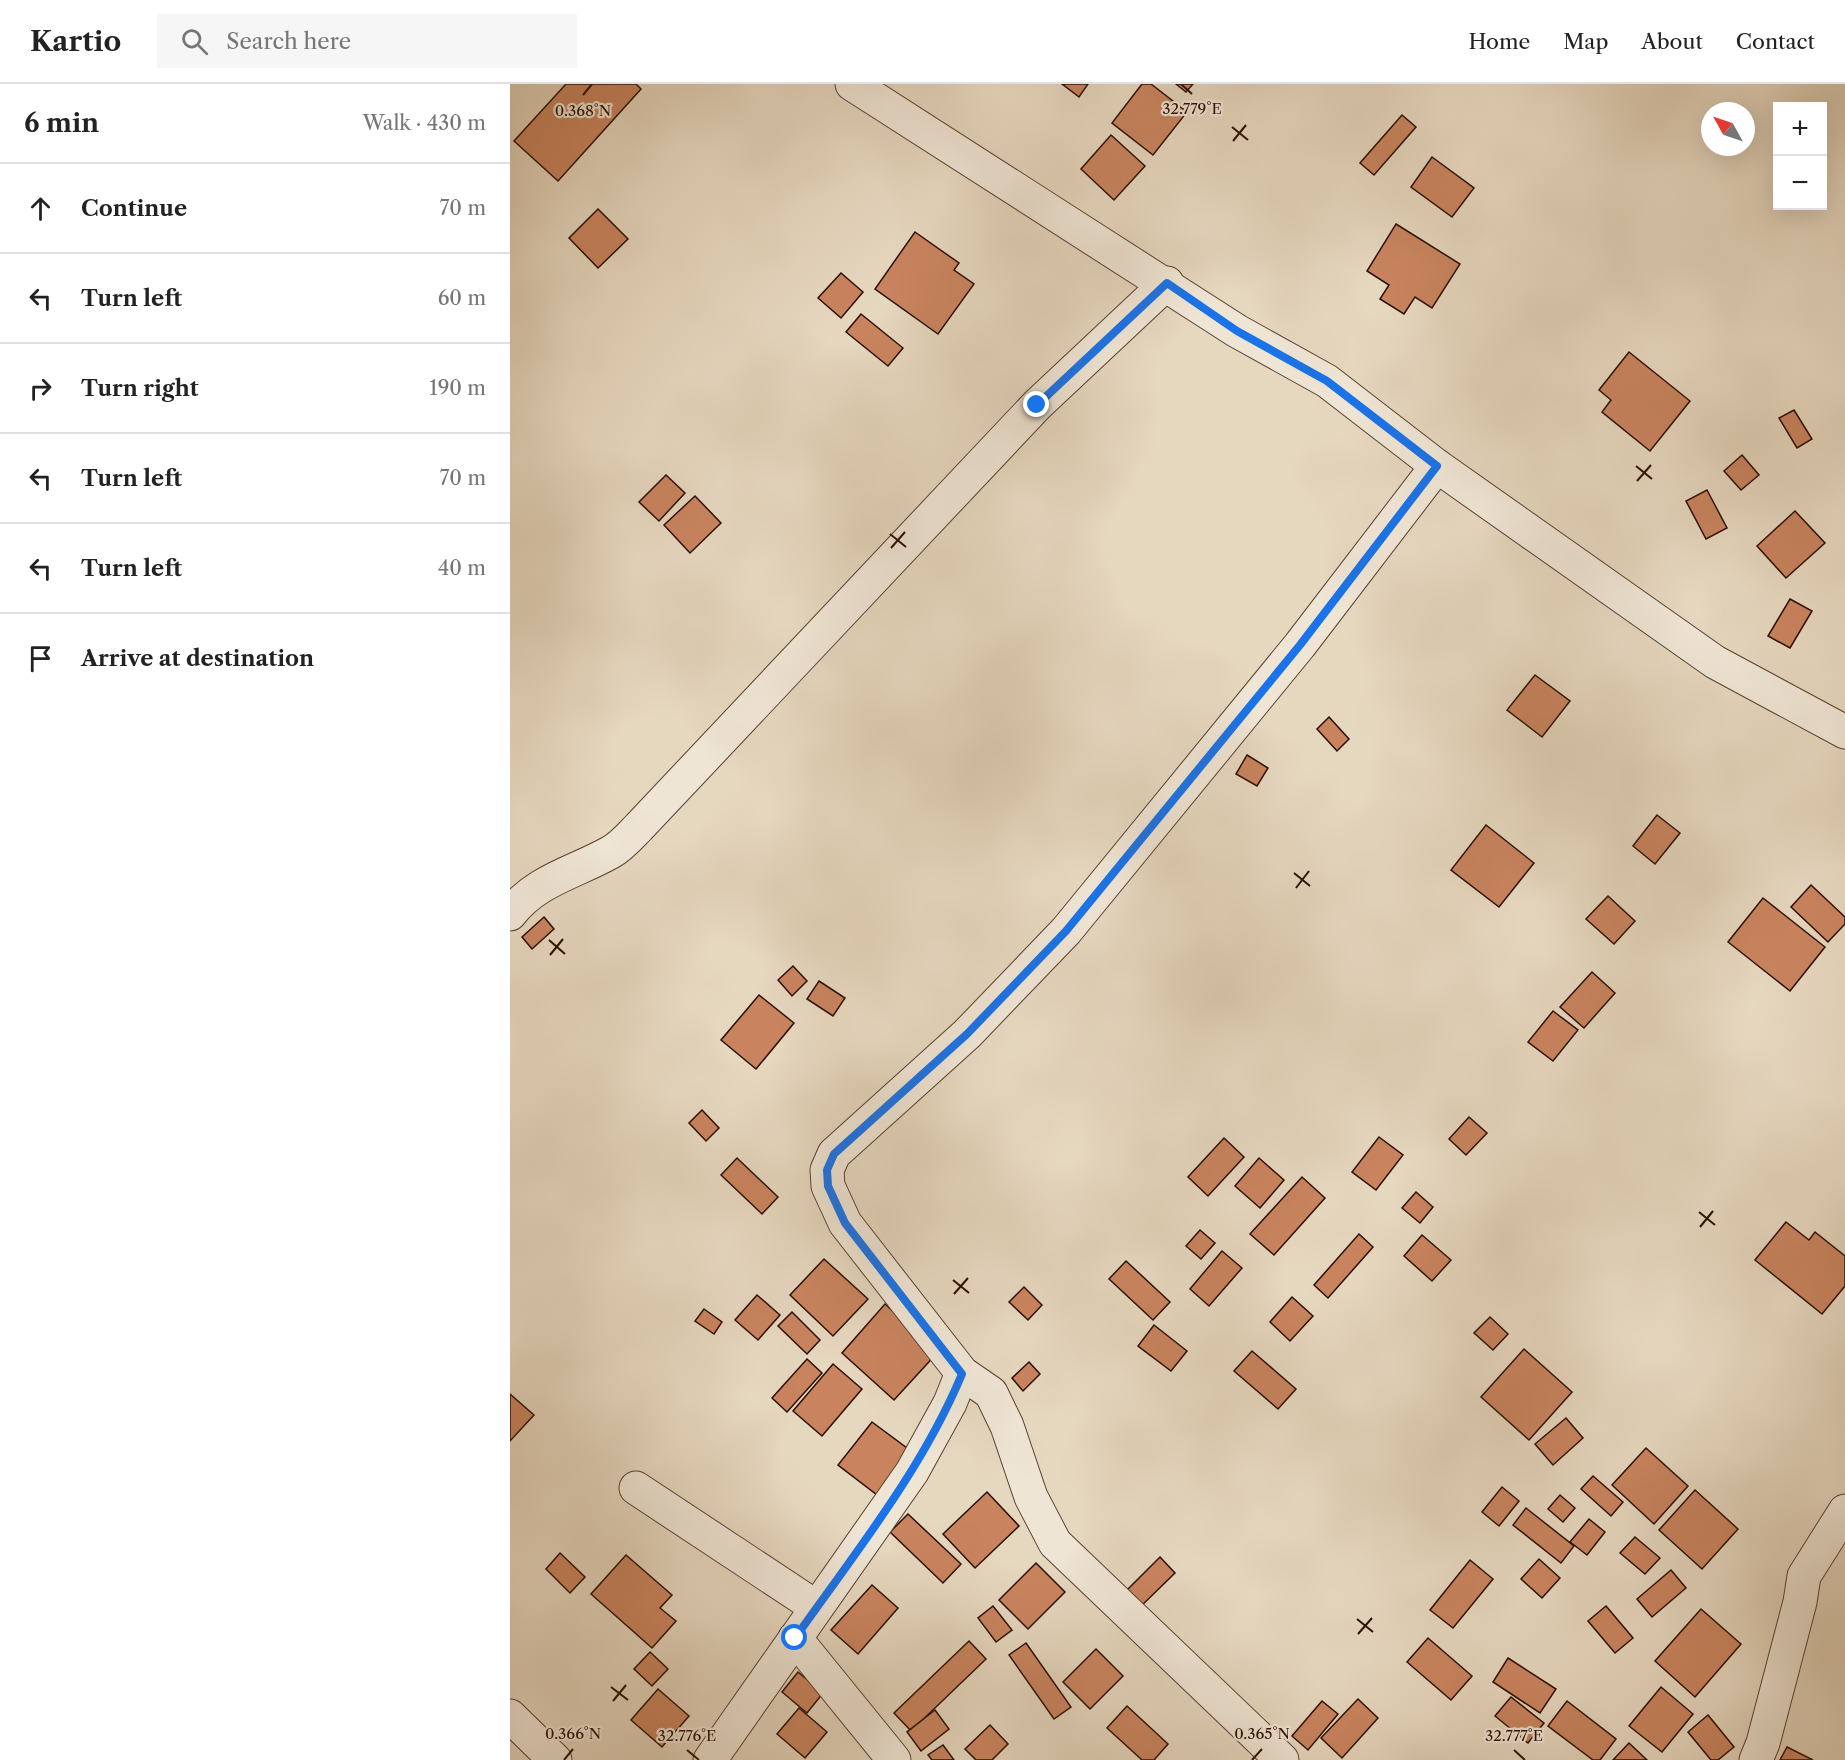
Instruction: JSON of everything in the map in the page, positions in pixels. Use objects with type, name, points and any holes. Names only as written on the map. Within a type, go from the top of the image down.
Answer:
[{"type":"street","points":[[852,84],[1167,283],[1237,331],[1327,381],[1437,466],[1715,662],[1845,732]]},
{"type":"street","points":[[510,914],[522,898],[548,881],[614,851],[639,827],[1037,405],[1167,283]]},
{"type":"street","points":[[1282,1760],[1055,1543],[1031,1497],[1007,1426],[991,1394],[962,1374],[845,1223],[828,1186],[827,1170],[834,1154],[967,1034],[1066,931],[1300,645],[1437,466]]},
{"type":"street","points":[[710,1760],[912,1472],[950,1403],[962,1374]]},
{"type":"street","points":[[636,1488],[816,1607]]},
{"type":"street","points":[[1756,1760],[1763,1743],[1797,1613],[1804,1576],[1845,1511]]},
{"type":"street","points":[[795,1638],[894,1760]]},
{"type":"street","points":[[510,1716],[555,1760]]},
{"type":"building","points":[[566,84],[636,84],[641,89],[558,181],[514,141]]},
{"type":"building","points":[[1062,84],[1088,84],[1079,97]]},
{"type":"building","points":[[1142,84],[1151,84],[1187,112],[1153,155],[1112,123]]},
{"type":"building","points":[[1176,84],[1193,84],[1186,92]]},
{"type":"building","points":[[1402,115],[1416,127],[1374,175],[1360,163]]},
{"type":"building","points":[[1111,135],[1145,166],[1114,200],[1081,169]]},
{"type":"building","points":[[1432,157],[1474,188],[1452,217],[1411,187]]},
{"type":"building","points":[[598,209],[628,239],[598,268],[569,238]]},
{"type":"building","points":[[1396,224],[1460,264],[1432,308],[1415,297],[1404,314],[1380,299],[1389,285],[1367,271]]},
{"type":"building","points":[[915,232],[959,263],[954,270],[974,284],[938,334],[875,289]]},
{"type":"building","points":[[841,273],[863,292],[841,318],[818,298]]},
{"type":"building","points":[[861,314],[903,348],[888,366],[846,332]]},
{"type":"building","points":[[1629,352],[1690,401],[1650,451],[1602,412],[1611,400],[1599,390]]},
{"type":"building","points":[[1794,410],[1812,439],[1797,448],[1779,418]]},
{"type":"building","points":[[1742,455],[1759,475],[1741,490],[1724,471]]},
{"type":"building","points":[[666,475],[685,493],[659,521],[639,502]]},
{"type":"building","points":[[1707,490],[1727,528],[1706,539],[1686,501]]},
{"type":"building","points":[[695,496],[721,523],[690,553],[664,525]]},
{"type":"building","points":[[1795,511],[1825,543],[1786,578],[1757,546]]},
{"type":"building","points":[[1790,599],[1812,611],[1790,648],[1768,636]]},
{"type":"building","points":[[1535,675],[1570,701],[1542,737],[1507,710]]},
{"type":"building","points":[[1329,717],[1349,739],[1337,751],[1317,729]]},
{"type":"building","points":[[1247,755],[1268,768],[1257,786],[1236,774]]},
{"type":"building","points":[[1657,815],[1680,833],[1655,864],[1633,846]]},
{"type":"building","points":[[1486,825],[1534,863],[1499,907],[1451,870]]},
{"type":"building","points":[[1811,885],[1845,917],[1845,924],[1828,942],[1791,907]]},
{"type":"building","points":[[1608,896],[1635,921],[1614,944],[1586,919]]},
{"type":"building","points":[[1763,898],[1825,947],[1790,991],[1728,942]]},
{"type":"building","points":[[544,917],[554,929],[532,949],[522,937]]},
{"type":"building","points":[[793,966],[807,981],[792,996],[778,980]]},
{"type":"building","points":[[1592,972],[1615,993],[1584,1028],[1560,1007]]},
{"type":"building","points":[[819,981],[845,998],[833,1016],[807,999]]},
{"type":"building","points":[[759,995],[794,1023],[756,1069],[721,1040]]},
{"type":"building","points":[[1553,1011],[1578,1030],[1553,1061],[1528,1042]]},
{"type":"building","points":[[702,1110],[719,1128],[706,1141],[689,1123]]},
{"type":"building","points":[[1469,1117],[1487,1133],[1466,1155],[1449,1139]]},
{"type":"building","points":[[1379,1137],[1403,1155],[1376,1190],[1352,1172]]},
{"type":"building","points":[[1224,1138],[1244,1157],[1208,1196],[1188,1177]]},
{"type":"building","points":[[737,1158],[778,1197],[762,1214],[721,1175]]},
{"type":"building","points":[[1259,1158],[1284,1180],[1260,1208],[1235,1186]]},
{"type":"building","points":[[1302,1177],[1325,1198],[1274,1255],[1250,1234]]},
{"type":"building","points":[[1416,1192],[1433,1207],[1420,1223],[1402,1208]]},
{"type":"building","points":[[1786,1222],[1809,1240],[1815,1232],[1845,1256],[1845,1286],[1822,1314],[1755,1260]]},
{"type":"building","points":[[1200,1230],[1215,1243],[1201,1259],[1186,1246]]},
{"type":"building","points":[[1359,1234],[1373,1247],[1328,1298],[1314,1285]]},
{"type":"building","points":[[1422,1235],[1451,1260],[1432,1281],[1404,1256]]},
{"type":"building","points":[[1222,1251],[1242,1268],[1209,1306],[1190,1289]]},
{"type":"building","points":[[824,1259],[868,1299],[833,1336],[790,1295]]},
{"type":"building","points":[[1126,1261],[1170,1302],[1153,1320],[1109,1279]]},
{"type":"building","points":[[1024,1287],[1042,1305],[1028,1320],[1009,1302]]},
{"type":"building","points":[[757,1295],[780,1315],[758,1340],[735,1320]]},
{"type":"building","points":[[1292,1297],[1313,1316],[1290,1341],[1270,1322]]},
{"type":"building","points":[[885,1304],[938,1352],[894,1400],[842,1353]]},
{"type":"building","points":[[704,1309],[722,1322],[714,1334],[695,1321]]},
{"type":"building","points":[[792,1312],[820,1340],[807,1354],[778,1326]]},
{"type":"building","points":[[1490,1317],[1508,1334],[1493,1350],[1474,1333]]},
{"type":"building","points":[[1154,1325],[1187,1351],[1171,1371],[1138,1346]]},
{"type":"building","points":[[1524,1349],[1572,1392],[1529,1440],[1481,1397]]},
{"type":"building","points":[[1252,1351],[1296,1389],[1278,1409],[1234,1371]]},
{"type":"building","points":[[807,1359],[822,1373],[787,1412],[772,1398]]},
{"type":"building","points":[[1029,1362],[1040,1374],[1023,1391],[1012,1378]]},
{"type":"building","points":[[833,1364],[862,1389],[822,1436],[793,1411]]},
{"type":"building","points":[[510,1394],[534,1415],[510,1441]]},
{"type":"building","points":[[1566,1418],[1583,1438],[1553,1465],[1535,1444]]},
{"type":"building","points":[[872,1422],[915,1454],[881,1498],[838,1465]]},
{"type":"building","points":[[1646,1448],[1688,1486],[1654,1524],[1612,1485]]},
{"type":"building","points":[[1593,1476],[1623,1502],[1611,1516],[1581,1489]]},
{"type":"building","points":[[1502,1487],[1519,1501],[1499,1526],[1482,1512]]},
{"type":"building","points":[[1695,1490],[1738,1529],[1702,1569],[1659,1530]]},
{"type":"building","points":[[987,1492],[1019,1526],[975,1568],[943,1534]]},
{"type":"building","points":[[1560,1495],[1575,1508],[1563,1522],[1548,1509]]},
{"type":"building","points":[[1526,1508],[1574,1546],[1561,1563],[1513,1525]]},
{"type":"building","points":[[908,1514],[961,1564],[943,1583],[890,1532]]},
{"type":"building","points":[[1589,1519],[1605,1532],[1587,1555],[1570,1542]]},
{"type":"building","points":[[1635,1537],[1660,1558],[1645,1574],[1620,1553]]},
{"type":"building","points":[[560,1553],[585,1577],[570,1593],[546,1569]]},
{"type":"building","points":[[626,1555],[672,1595],[660,1608],[676,1621],[652,1648],[591,1594]]},
{"type":"building","points":[[1160,1557],[1175,1573],[1134,1613],[1119,1598]]},
{"type":"building","points":[[1539,1559],[1560,1578],[1542,1598],[1521,1579]]},
{"type":"building","points":[[1470,1560],[1493,1579],[1453,1628],[1430,1610]]},
{"type":"building","points":[[1036,1563],[1065,1592],[1028,1629],[999,1600]]},
{"type":"building","points":[[1671,1570],[1686,1588],[1652,1617],[1637,1599]]},
{"type":"building","points":[[872,1585],[898,1608],[858,1654],[831,1630]]},
{"type":"building","points":[[993,1606],[1012,1630],[996,1642],[978,1618]]},
{"type":"building","points":[[1606,1606],[1633,1638],[1615,1653],[1588,1621]]},
{"type":"building","points":[[1701,1609],[1741,1644],[1695,1697],[1655,1661]]},
{"type":"building","points":[[1428,1638],[1472,1676],[1451,1700],[1407,1662]]},
{"type":"building","points":[[969,1641],[986,1659],[911,1731],[894,1713]]},
{"type":"building","points":[[1026,1643],[1071,1707],[1054,1719],[1009,1655]]},
{"type":"building","points":[[1096,1649],[1123,1676],[1090,1709],[1063,1682]]},
{"type":"building","points":[[650,1652],[668,1669],[652,1686],[634,1669]]},
{"type":"building","points":[[1508,1658],[1556,1689],[1540,1713],[1493,1682]]},
{"type":"building","points":[[798,1672],[823,1693],[807,1713],[782,1692]]},
{"type":"building","points":[[1661,1687],[1693,1714],[1662,1752],[1629,1726]]},
{"type":"building","points":[[658,1689],[689,1716],[662,1747],[631,1720]]},
{"type":"building","points":[[1511,1697],[1544,1723],[1528,1743],[1495,1716]]},
{"type":"building","points":[[1358,1699],[1378,1718],[1342,1758],[1321,1738]]},
{"type":"building","points":[[1322,1701],[1338,1714],[1308,1750],[1292,1736]]},
{"type":"building","points":[[1567,1701],[1616,1739],[1600,1760],[1593,1760],[1548,1726]]},
{"type":"building","points":[[1127,1706],[1168,1744],[1154,1760],[1142,1760],[1107,1728]]},
{"type":"building","points":[[799,1708],[827,1732],[805,1758],[777,1734]]},
{"type":"building","points":[[935,1710],[949,1729],[921,1751],[907,1732]]},
{"type":"building","points":[[1708,1715],[1734,1747],[1718,1760],[1711,1760],[1688,1732]]},
{"type":"building","points":[[990,1725],[1008,1744],[992,1760],[976,1760],[965,1749]]},
{"type":"building","points":[[1629,1743],[1647,1760],[1613,1760]]},
{"type":"building","points":[[943,1745],[954,1760],[932,1760],[928,1755]]},
{"type":"building","points":[[1787,1747],[1813,1760],[1780,1760]]},
{"type":"route","points":[[795,1638],[912,1472],[950,1403],[962,1374],[845,1223],[828,1186],[827,1170],[834,1154],[967,1034],[1066,931],[1300,645],[1437,466],[1327,381],[1237,331],[1167,283],[1037,405]]}]
